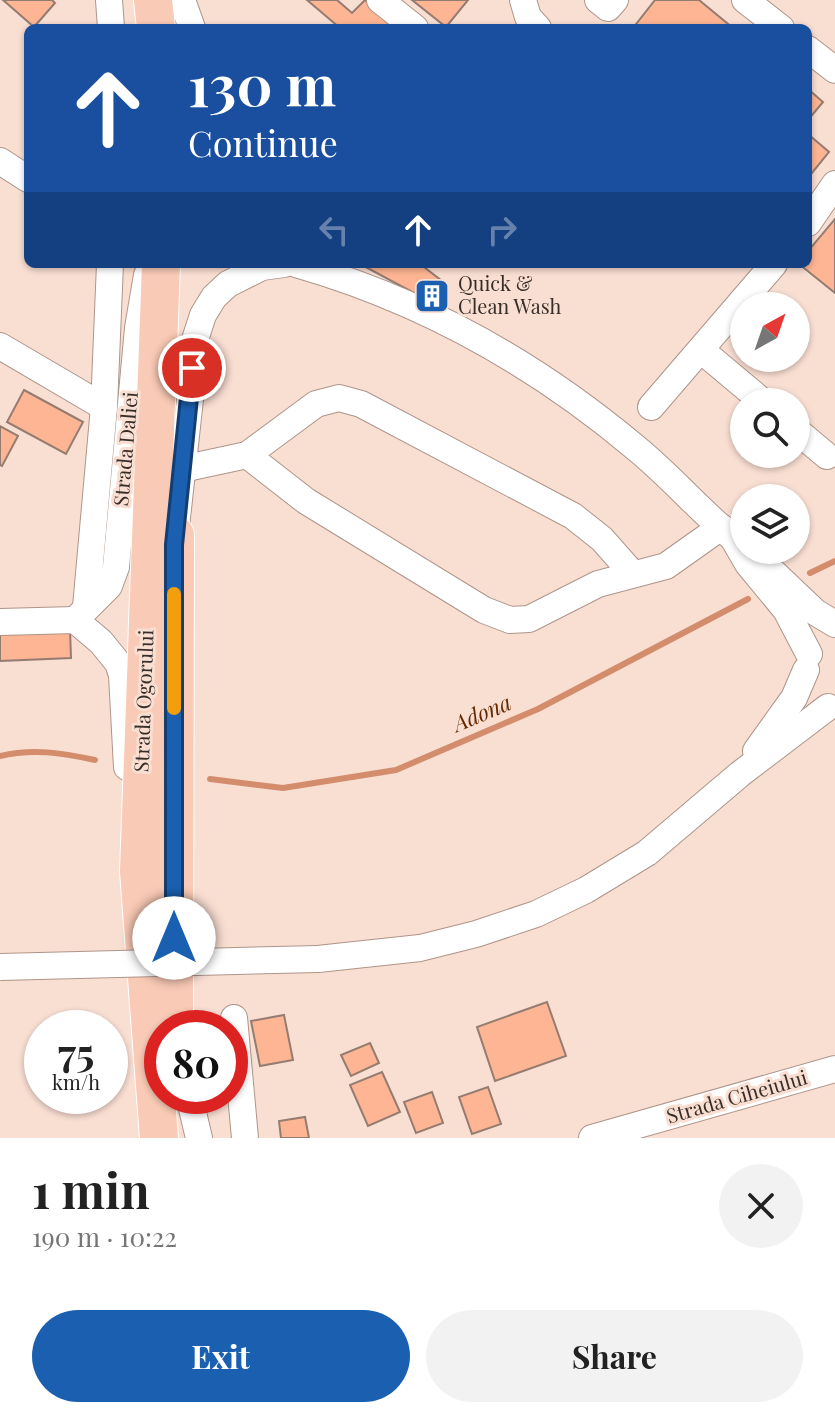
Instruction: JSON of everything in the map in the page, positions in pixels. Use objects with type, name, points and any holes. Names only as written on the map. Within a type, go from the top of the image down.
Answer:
[{"type":"highway","points":[[153,0],[156,24]]},
{"type":"highway","points":[[180,0],[181,24]]},
{"type":"highway","name":"Strada Ogorului","points":[[159,1138],[139,871],[161,268]]},
{"type":"highway","name":"Strada Ogorului","points":[[174,1010],[174,545],[184,268]]},
{"type":"highway","points":[[177,1114],[179,1138]]},
{"type":"street","points":[[109,0],[111,24]]},
{"type":"street","points":[[180,0],[190,24]]},
{"type":"street","points":[[380,0],[410,24]]},
{"type":"street","points":[[523,0],[528,17],[534,24]]},
{"type":"street","points":[[745,0],[776,24]]},
{"type":"street","points":[[812,52],[835,70]]},
{"type":"street","points":[[0,161],[24,176]]},
{"type":"street","points":[[110,268],[104,407],[80,614],[113,654],[122,675],[128,795],[139,871]]},
{"type":"street","name":"Strada Daliei","points":[[80,614],[109,586],[116,567],[138,328],[149,268]]},
{"type":"street","points":[[174,545],[193,346],[203,315],[214,297],[228,284],[260,268]]},
{"type":"street","points":[[310,268],[353,280],[410,305],[480,338],[529,368],[638,449],[730,534]]},
{"type":"street","points":[[651,407],[771,268]]},
{"type":"street","points":[[0,346],[104,407]]},
{"type":"street","points":[[701,350],[746,388]]},
{"type":"street","points":[[182,469],[247,455],[316,404],[339,398],[361,404],[573,516],[602,539],[632,573]]},
{"type":"street","points":[[810,442],[827,456]]},
{"type":"street","points":[[247,455],[306,501],[484,610],[510,620],[529,619],[598,584],[666,566],[730,543]]},
{"type":"street","points":[[0,967],[318,959],[420,948],[536,914],[586,890],[647,853],[740,774],[832,708],[819,700],[809,686],[808,662],[786,610],[748,564]]},
{"type":"street","points":[[762,564],[815,612],[835,624]]},
{"type":"street","points":[[0,622],[80,614]]},
{"type":"street","points":[[740,774],[789,706],[818,641],[835,631]]},
{"type":"street","points":[[142,1138],[146,984]]},
{"type":"street","name":"Strada Ciheiului","points":[[592,1138],[835,1069]]},
{"type":"street","points":[[193,1114],[199,1138]]},
{"type":"street","points":[[243,1114],[245,1138]]},
{"type":"building","points":[[3,0],[52,0],[55,3],[37,24],[31,24]]},
{"type":"building","points":[[307,0],[337,0],[352,13],[365,0],[394,24],[335,24]]},
{"type":"building","points":[[412,0],[468,0],[448,24],[442,24]]},
{"type":"building","points":[[655,0],[699,0],[728,24],[636,24]]},
{"type":"building","points":[[812,92],[823,102],[812,115]]},
{"type":"building","points":[[812,137],[829,152],[812,173]]},
{"type":"building","points":[[835,219],[835,293],[804,268],[812,268],[812,246]]},
{"type":"building","name":"Quick & Clean Wash","points":[[367,268],[425,268],[446,284],[442,308]]},
{"type":"building","points":[[24,390],[83,422],[66,454],[7,422]]},
{"type":"building","points":[[0,426],[18,436],[2,466],[0,465]]},
{"type":"building","points":[[70,630],[71,658],[0,661],[0,633]]},
{"type":"building","points":[[547,1002],[566,1056],[495,1081],[477,1027]]},
{"type":"building","points":[[284,1015],[293,1060],[260,1066],[251,1021]]},
{"type":"building","points":[[370,1043],[379,1063],[351,1076],[341,1055]]},
{"type":"building","points":[[382,1072],[400,1112],[368,1126],[350,1085]]},
{"type":"building","points":[[488,1087],[501,1124],[472,1134],[459,1097]]},
{"type":"building","points":[[432,1092],[443,1123],[416,1133],[404,1102]]},
{"type":"building","points":[[305,1117],[309,1138],[281,1138],[279,1121]]},
{"type":"waterway","name":"Adona","points":[[810,573],[835,561]]},
{"type":"waterway","name":"Adona","points":[[210,779],[283,788],[396,770],[538,709],[748,599]]},
{"type":"waterway","name":"Adona","points":[[0,756],[48,752],[95,760]]},
{"type":"slow traffic","points":[[174,594],[174,708]]},
{"type":"place","name":"Quick & Clean Wash","points":[[432,296]]},
{"type":"route","points":[[174,938],[174,545],[192,368]]}]
